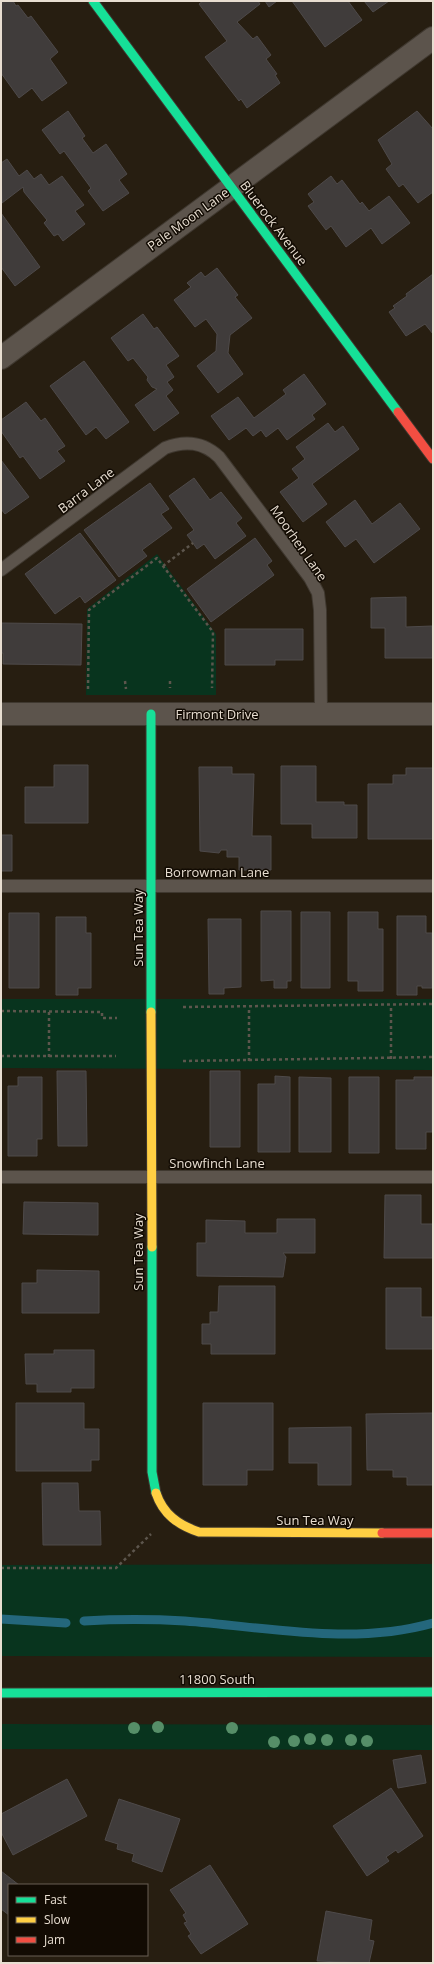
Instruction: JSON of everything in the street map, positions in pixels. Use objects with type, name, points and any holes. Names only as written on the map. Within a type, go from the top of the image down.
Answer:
[{"type":"street","name":"Bluerock Avenue","points":[[93,1],[433,460]]},
{"type":"street","name":"Pale Moon Lane","points":[[1,358],[433,38]]},
{"type":"street","name":"Firmont Drive","points":[[1,714],[433,714]]},
{"type":"street","name":"Sun Tea Way","points":[[151,714],[152,1472],[155,1496],[169,1517],[178,1524],[199,1532],[433,1533]]},
{"type":"street","name":"11800 South","points":[[1,1693],[433,1692]]},
{"type":"lane","name":"Barra Lane","points":[[1,570],[165,448],[178,443],[192,442]]},
{"type":"lane","name":"Moorhen Lane","points":[[192,442],[207,447],[219,457],[310,578],[318,593],[320,610],[321,714]]},
{"type":"lane","name":"Borrowman Lane","points":[[1,886],[433,886]]},
{"type":"lane","name":"Snowfinch Lane","points":[[1,1177],[433,1177]]},
{"type":"path","points":[[163,566],[193,543]]},
{"type":"path","points":[[88,696],[89,610],[157,558],[213,632],[212,695]]},
{"type":"path","points":[[183,1007],[433,1004]]},
{"type":"path","points":[[390,1059],[391,1005]]},
{"type":"path","points":[[249,1007],[249,1060]]},
{"type":"path","points":[[1,1011],[102,1012],[102,1018],[116,1018]]},
{"type":"path","points":[[49,1012],[49,1057]]},
{"type":"path","points":[[1,1056],[116,1056]]},
{"type":"path","points":[[183,1061],[390,1059],[433,1057]]},
{"type":"path","points":[[1,1568],[116,1568],[152,1533]]},
{"type":"green space","points":[[157,554],[216,634],[216,695],[86,695],[87,609]]},
{"type":"green space","points":[[1,999],[433,999],[433,1070],[1,1068]]},
{"type":"green space","points":[[433,1564],[433,1657],[1,1656],[1,1565]]},
{"type":"green space","points":[[1,1724],[433,1725],[433,1750],[1,1749]]},
{"type":"building","points":[[3,1],[13,1],[28,18],[31,16],[58,52],[50,59],[67,83],[42,101],[32,88],[19,98],[1,73],[1,3]]},
{"type":"building","points":[[203,1],[258,1],[260,4],[237,22],[253,39],[257,36],[271,55],[266,59],[277,74],[275,75],[280,83],[247,108],[241,99],[239,101],[205,57],[227,41],[199,4]]},
{"type":"building","points":[[265,1],[277,1],[269,7]]},
{"type":"building","points":[[292,1],[348,1],[362,20],[325,47]]},
{"type":"building","points":[[364,1],[389,1],[373,12]]},
{"type":"building","points":[[68,111],[85,136],[82,138],[93,153],[106,144],[127,174],[119,180],[129,193],[103,211],[88,191],[91,188],[64,151],[60,154],[42,130]]},
{"type":"building","points":[[417,111],[433,129],[433,192],[418,203],[403,184],[399,187],[386,169],[392,164],[378,140]]},
{"type":"building","points":[[7,159],[19,176],[27,170],[34,179],[41,174],[49,185],[62,176],[84,205],[75,211],[85,224],[63,241],[58,234],[54,236],[44,223],[47,220],[24,192],[23,187],[2,203],[1,163]]},
{"type":"building","points":[[331,176],[337,184],[342,180],[360,204],[362,202],[369,211],[389,196],[410,223],[382,244],[371,228],[346,247],[331,226],[326,230],[308,206],[314,202],[308,194]]},
{"type":"building","points":[[1,213],[40,267],[15,286],[1,267]]},
{"type":"building","points":[[217,268],[238,295],[235,297],[252,318],[230,335],[228,353],[243,374],[218,393],[197,366],[216,351],[217,334],[206,319],[195,327],[174,300],[191,287],[187,283],[201,272],[205,277]]},
{"type":"building","points":[[433,274],[433,334],[425,324],[406,336],[389,312],[395,308],[393,306],[407,296],[406,294]]},
{"type":"building","points":[[143,314],[154,329],[157,327],[179,356],[166,365],[174,377],[167,382],[173,390],[166,396],[179,413],[154,431],[135,405],[157,389],[152,387],[147,380],[148,377],[133,358],[128,361],[111,338]]},
{"type":"building","points":[[84,361],[129,422],[106,439],[96,427],[86,435],[50,386]]},
{"type":"building","points":[[304,374],[326,404],[312,415],[315,419],[287,440],[278,428],[266,437],[261,430],[253,436],[246,428],[229,440],[211,416],[238,397],[254,418],[286,394],[283,390]]},
{"type":"building","points":[[26,402],[41,421],[45,418],[65,446],[57,451],[65,461],[40,479],[23,456],[20,458],[1,431],[1,420]]},
{"type":"building","points":[[328,423],[335,432],[343,426],[359,449],[312,484],[327,504],[303,522],[280,492],[299,478],[292,469],[305,459],[296,447]]},
{"type":"building","points":[[1,460],[29,497],[5,514],[1,509]]},
{"type":"building","points":[[194,478],[210,500],[221,492],[242,518],[236,523],[246,536],[215,559],[204,544],[197,549],[187,535],[194,530],[169,496]]},
{"type":"building","points":[[150,483],[169,509],[161,514],[172,528],[142,550],[147,556],[119,577],[84,530]]},
{"type":"building","points":[[355,500],[372,524],[400,503],[420,529],[374,563],[356,539],[345,547],[326,522]]},
{"type":"building","points":[[80,533],[116,580],[85,603],[80,596],[55,614],[25,574]]},
{"type":"building","points":[[255,538],[272,561],[267,565],[274,575],[211,622],[187,589]]},
{"type":"building","points":[[406,597],[406,627],[432,626],[433,658],[385,658],[385,628],[371,628],[371,598]]},
{"type":"building","points":[[1,623],[82,624],[81,665],[3,664],[3,653],[1,653]]},
{"type":"building","points":[[225,629],[303,629],[303,660],[275,660],[275,665],[225,665]]},
{"type":"building","points":[[54,765],[88,765],[88,823],[25,823],[25,787],[54,787]]},
{"type":"building","points":[[281,766],[316,766],[316,802],[344,802],[344,805],[357,805],[357,838],[312,838],[312,824],[281,824]]},
{"type":"building","points":[[199,767],[232,767],[232,774],[254,774],[252,836],[271,836],[271,870],[239,870],[239,857],[227,857],[227,850],[221,850],[219,853],[200,851]]},
{"type":"building","points":[[406,768],[433,768],[433,839],[368,839],[368,784],[393,784],[393,775],[406,775]]},
{"type":"building","points":[[1,835],[12,835],[12,871],[1,871]]},
{"type":"building","points":[[261,911],[291,911],[291,981],[287,981],[287,988],[274,988],[274,980],[261,981]]},
{"type":"building","points":[[301,912],[330,912],[330,988],[301,988]]},
{"type":"building","points":[[348,912],[378,912],[378,929],[383,929],[383,991],[358,991],[358,981],[348,981]]},
{"type":"building","points":[[9,913],[39,913],[39,988],[9,988]]},
{"type":"building","points":[[397,916],[426,916],[426,933],[432,933],[432,988],[422,988],[422,986],[417,986],[417,995],[397,995]]},
{"type":"building","points":[[56,917],[86,917],[86,933],[91,933],[91,988],[78,988],[78,995],[56,995]]},
{"type":"building","points":[[208,919],[241,919],[241,987],[224,988],[224,994],[209,994]]},
{"type":"building","points":[[57,1071],[86,1071],[87,1146],[58,1146]]},
{"type":"building","points":[[210,1071],[240,1071],[240,1147],[210,1147]]},
{"type":"building","points":[[275,1076],[290,1077],[290,1152],[258,1152],[258,1084],[275,1084]]},
{"type":"building","points":[[18,1077],[42,1077],[42,1139],[37,1139],[37,1156],[8,1156],[8,1086],[18,1086]]},
{"type":"building","points":[[299,1077],[331,1078],[331,1152],[299,1152]]},
{"type":"building","points":[[349,1077],[379,1077],[379,1153],[349,1153]]},
{"type":"building","points":[[414,1077],[432,1077],[432,1132],[426,1132],[426,1149],[396,1149],[396,1080],[414,1080]]},
{"type":"building","points":[[385,1195],[421,1195],[421,1224],[433,1224],[433,1258],[384,1258]]},
{"type":"building","points":[[24,1202],[98,1203],[98,1235],[23,1234]]},
{"type":"building","points":[[277,1219],[315,1219],[315,1253],[283,1253],[286,1257],[283,1277],[197,1276],[197,1243],[206,1243],[206,1220],[245,1221],[245,1233],[277,1233]]},
{"type":"building","points":[[37,1270],[99,1271],[99,1313],[22,1313],[22,1283],[37,1283]]},
{"type":"building","points":[[219,1286],[275,1286],[275,1354],[211,1354],[211,1344],[202,1344],[202,1324],[210,1324],[210,1312],[218,1312]]},
{"type":"building","points":[[386,1288],[421,1288],[421,1317],[433,1317],[433,1349],[386,1349]]},
{"type":"building","points":[[54,1350],[94,1350],[94,1388],[71,1388],[71,1392],[37,1392],[37,1384],[26,1384],[25,1354],[54,1354]]},
{"type":"building","points":[[16,1403],[84,1403],[84,1429],[99,1429],[99,1460],[91,1460],[91,1471],[16,1471]]},
{"type":"building","points":[[203,1403],[273,1403],[273,1470],[247,1470],[247,1485],[203,1485]]},
{"type":"building","points":[[433,1413],[433,1485],[407,1485],[407,1477],[393,1477],[393,1470],[367,1470],[366,1414]]},
{"type":"building","points":[[351,1427],[351,1485],[318,1485],[318,1463],[289,1463],[289,1428]]},
{"type":"building","points":[[42,1483],[78,1483],[79,1511],[100,1511],[101,1545],[43,1545]]},
{"type":"building","points":[[421,1755],[426,1783],[398,1788],[393,1760]]},
{"type":"building","points":[[67,1779],[87,1816],[13,1855],[1,1832],[1,1814]]},
{"type":"building","points":[[391,1788],[423,1836],[398,1853],[396,1850],[386,1857],[389,1861],[367,1876],[333,1826]]},
{"type":"building","points":[[119,1799],[180,1819],[162,1872],[132,1861],[134,1854],[117,1849],[118,1844],[105,1840]]},
{"type":"building","points":[[210,1865],[248,1924],[201,1954],[188,1936],[191,1934],[184,1923],[187,1922],[183,1915],[186,1913],[170,1890]]},
{"type":"building","points":[[1,1871],[18,1884],[8,1884],[8,1914],[1,1909]]},
{"type":"building","points":[[326,1911],[372,1920],[369,1940],[374,1941],[369,1963],[317,1961]]},
{"type":"waterway","points":[[1,1619],[66,1623]]},
{"type":"waterway","points":[[84,1621],[172,1620],[309,1633],[340,1634],[402,1630],[433,1623]]},
{"type":"traffic: fast","points":[[93,1],[398,412]]},
{"type":"traffic: fast","points":[[151,714],[151,1012]]},
{"type":"traffic: fast","points":[[152,1247],[152,1472],[156,1493]]},
{"type":"traffic: fast","points":[[1,1693],[433,1692]]},
{"type":"traffic: slow","points":[[151,1012],[152,1247]]},
{"type":"traffic: slow","points":[[156,1493],[163,1507],[172,1518],[184,1526],[199,1532],[382,1533]]},
{"type":"traffic: jam","points":[[398,412],[433,459]]},
{"type":"traffic: jam","points":[[382,1533],[433,1533]]}]
